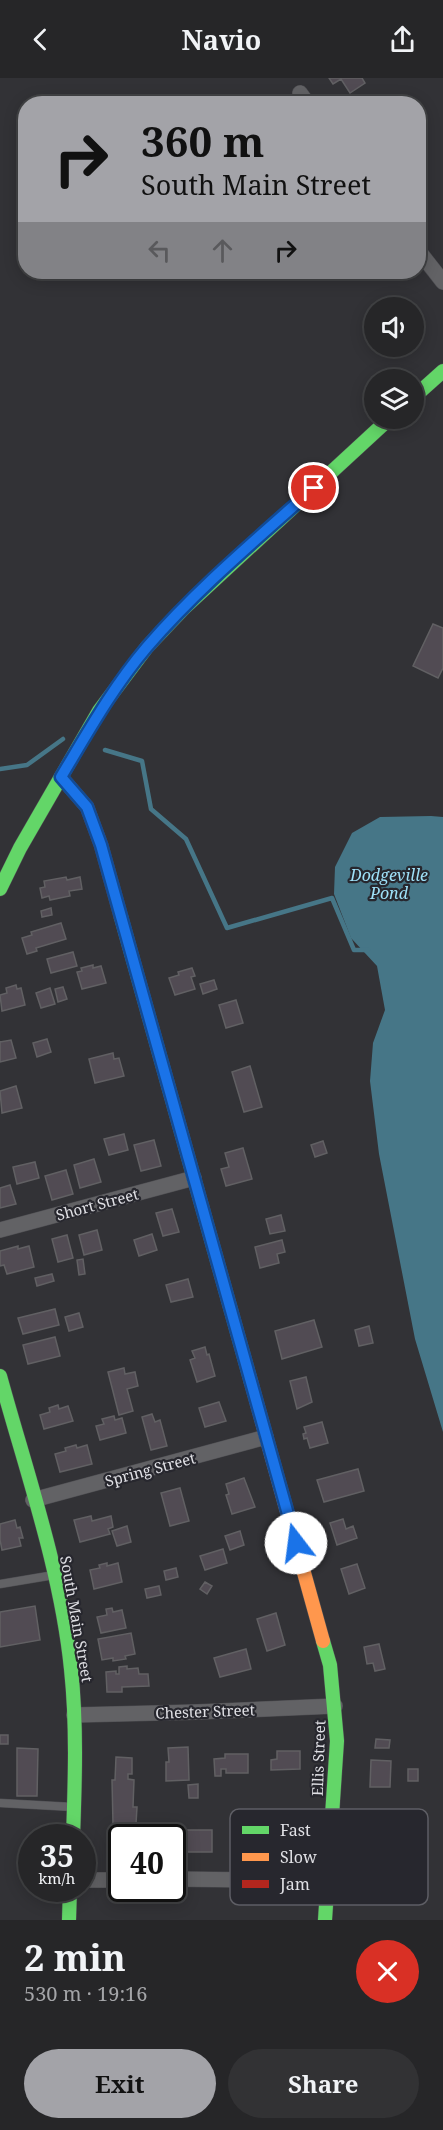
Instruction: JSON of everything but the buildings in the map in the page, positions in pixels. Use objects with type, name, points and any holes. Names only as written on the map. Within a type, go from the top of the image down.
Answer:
[{"type":"street","points":[[426,260],[443,282]]},
{"type":"street","points":[[424,388],[443,371]]},
{"type":"street","points":[[0,889],[20,848],[109,696],[147,647],[184,608],[378,429]]},
{"type":"street","name":"Ellis Street","points":[[61,777],[87,807],[101,845],[330,1665],[337,1741],[333,1809]]},
{"type":"street","name":"Short Street","points":[[0,1230],[194,1178]]},
{"type":"street","name":"South Main Street","points":[[0,1376],[33,1500],[56,1575],[70,1668],[76,1741],[73,1824]]},
{"type":"street","name":"Spring Street","points":[[33,1500],[266,1437]]},
{"type":"street","name":"Chester Street","points":[[74,1715],[335,1706]]},
{"type":"street","points":[[186,1879],[230,1880]]},
{"type":"street","points":[[69,1920],[70,1902]]},
{"type":"street","name":"Ellis Street","points":[[325,1920],[326,1905]]},
{"type":"lane","points":[[0,1584],[56,1575]]},
{"type":"lane","points":[[0,1803],[74,1807]]},
{"type":"water","name":"Dodgeville Pond","points":[[380,817],[443,817],[443,1432],[415,1339],[379,1154],[370,1081],[373,1043],[385,1010],[377,966],[351,938],[334,894],[335,867],[352,833]]},
{"type":"waterway","points":[[0,769],[27,765],[63,739]]},
{"type":"waterway","points":[[105,750],[142,761],[151,809],[186,839],[227,928],[332,898],[354,950],[368,950]]},
{"type":"traffic: fast","points":[[424,388],[443,371]]},
{"type":"traffic: fast","points":[[0,889],[20,848],[99,711],[147,647],[184,608],[378,429]]},
{"type":"traffic: fast","points":[[121,917],[251,1382]]},
{"type":"traffic: fast","points":[[0,1376],[42,1521],[66,1632],[74,1711],[73,1824]]},
{"type":"traffic: fast","points":[[323,1641],[330,1665],[337,1741],[332,1809]]},
{"type":"traffic: fast","points":[[69,1920],[70,1902]]},
{"type":"traffic: fast","points":[[325,1920],[326,1905]]},
{"type":"traffic: slow","points":[[251,1382],[323,1641]]},
{"type":"traffic: jam","points":[[61,777],[87,807],[101,845],[121,917]]},
{"type":"route","points":[[296,1543],[101,845],[87,807],[61,777],[99,711],[147,647],[184,608],[314,488]]}]
